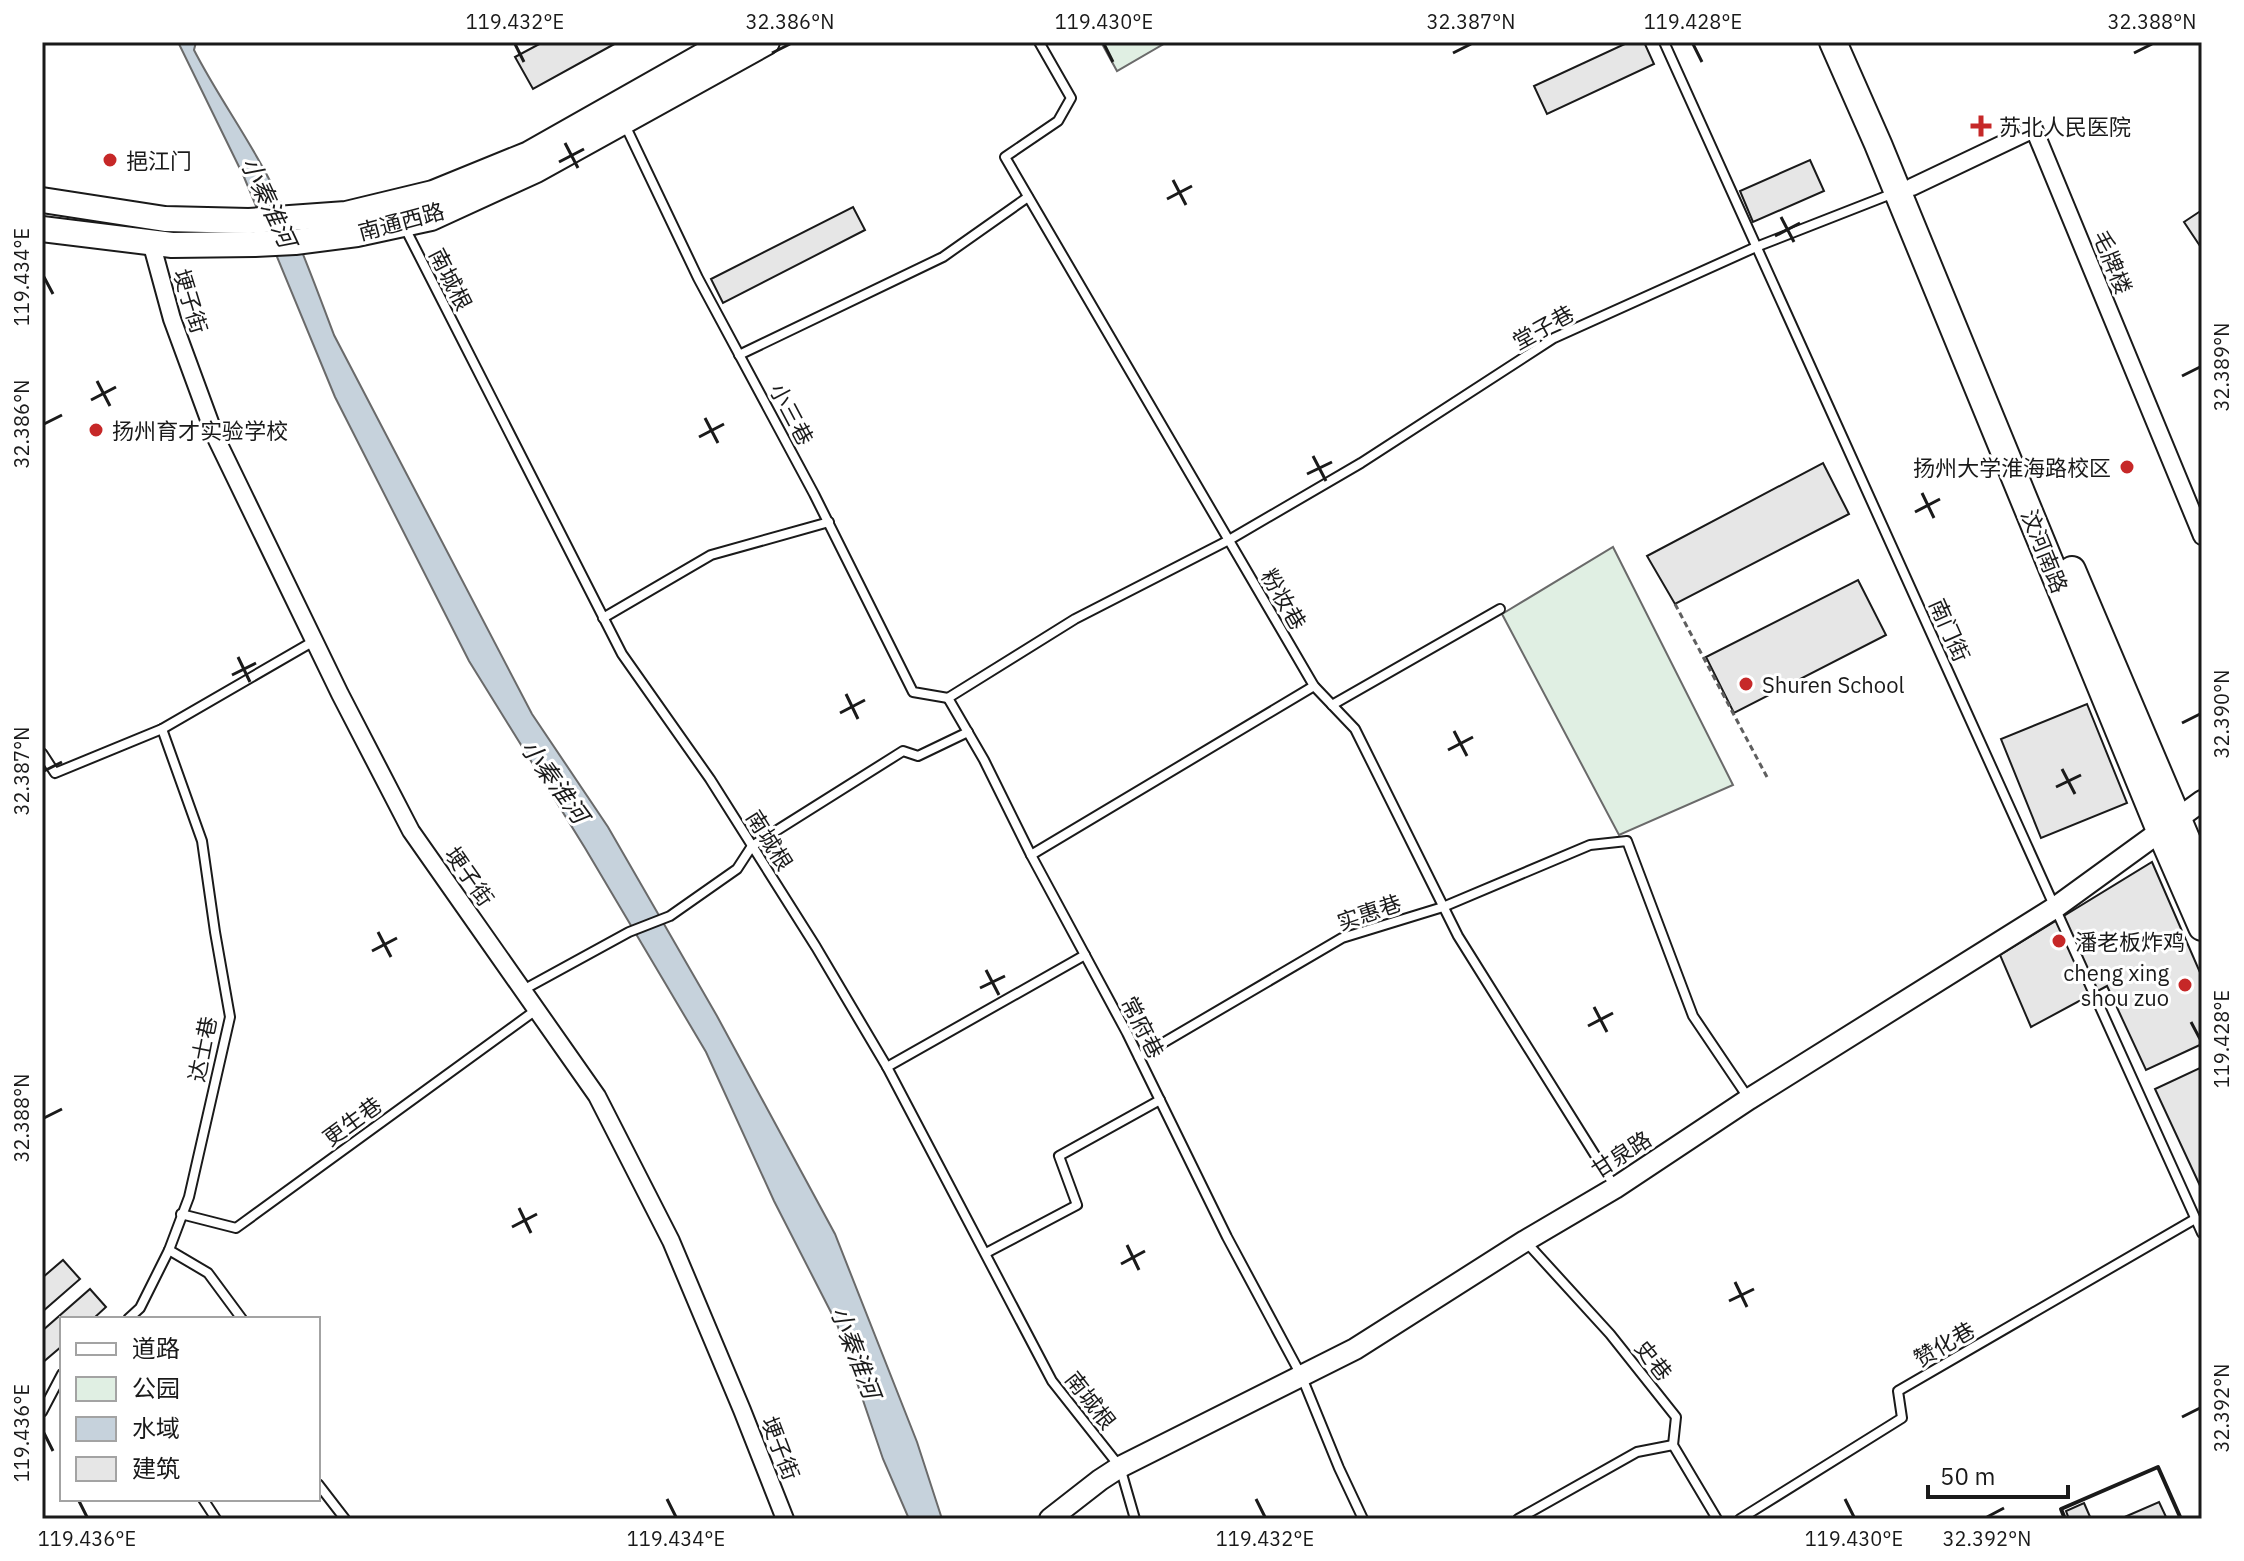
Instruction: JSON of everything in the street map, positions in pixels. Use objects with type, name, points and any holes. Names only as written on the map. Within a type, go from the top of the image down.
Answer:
[{"type":"main road","name":"南通西路","points":[[42,229],[172,245],[266,243],[292,231],[346,214],[433,193],[529,154],[727,42]]},
{"type":"main road","name":"南通西路","points":[[42,200],[165,219],[249,221],[292,231],[357,234],[431,218],[536,170],[767,42]]},
{"type":"main road","name":"汶河南路","points":[[1833,42],[1904,189]]},
{"type":"main road","name":"汶河南路","points":[[1852,42],[1904,189],[2169,826],[2202,927]]},
{"type":"main road","name":"汶河南路","points":[[2169,826],[2202,876]]},
{"type":"street","name":"毛牌楼","points":[[1904,189],[2034,129],[2202,536]]},
{"type":"street","name":"埂子街","points":[[151,242],[172,319],[215,436],[314,641],[411,831],[597,1096],[671,1241],[785,1519]]},
{"type":"street","name":"甘泉路","points":[[1050,1519],[1120,1467],[1355,1349],[1615,1188],[1749,1099],[2056,907],[2202,801]]},
{"type":"lane","name":"粉妆巷","points":[[1039,42],[1071,98],[1058,121],[1005,157],[1314,686],[1355,729],[1458,936],[1615,1188]]},
{"type":"lane","name":"南门街","points":[[1664,42],[2202,1233]]},
{"type":"lane","name":"小三巷","points":[[623,122],[698,278],[829,522],[913,692],[948,698]]},
{"type":"lane","name":"堂子巷","points":[[948,698],[1075,619],[1229,540],[1361,463],[1554,338],[1756,247],[1904,189]]},
{"type":"lane","points":[[739,355],[943,257],[1028,197]]},
{"type":"lane","name":"南城根","points":[[403,224],[622,654],[710,779],[887,1067],[1052,1381],[1120,1467]]},
{"type":"lane","points":[[603,618],[711,555],[829,522]]},
{"type":"lane","points":[[1332,705],[1500,609]]},
{"type":"lane","points":[[42,753],[55,773],[162,729],[314,641]]},
{"type":"lane","points":[[1031,855],[1314,686]]},
{"type":"lane","name":"常府巷","points":[[948,698],[984,760],[1139,1057],[1227,1237],[1301,1375],[1363,1519]]},
{"type":"lane","name":"达士巷","points":[[130,1317],[140,1308],[169,1250],[189,1197],[230,1017],[202,841],[162,729]]},
{"type":"lane","points":[[523,990],[629,932],[670,916],[737,869],[752,846],[903,751],[918,756],[968,732]]},
{"type":"lane","name":"实惠巷","points":[[1139,1057],[1342,938],[1443,907],[1590,845],[1627,841],[1693,1016],[1749,1099]]},
{"type":"lane","points":[[887,1067],[1085,955]]},
{"type":"lane","name":"更生巷","points":[[181,1214],[236,1228],[536,1010]]},
{"type":"lane","points":[[986,1253],[1077,1205],[1059,1156],[1160,1100]]},
{"type":"lane","name":"赞化巷","points":[[1740,1519],[1902,1418],[1898,1391],[2195,1219]]},
{"type":"lane","name":"史巷","points":[[1525,1241],[1610,1334],[1676,1417],[1673,1445],[1717,1519]]},
{"type":"lane","points":[[169,1250],[208,1273],[241,1317]]},
{"type":"lane","points":[[42,1412],[60,1378]]},
{"type":"lane","points":[[1518,1519],[1637,1452],[1673,1445]]},
{"type":"lane","points":[[1120,1467],[1135,1519]]},
{"type":"lane","points":[[320,1487],[345,1519]]},
{"type":"lane","points":[[204,1501],[216,1519]]},
{"type":"path","points":[[1675,604],[1767,777]]},
{"type":"green space","points":[[1101,42],[1167,42],[1117,71]]},
{"type":"green space","points":[[1613,547],[1733,785],[1619,835],[1502,614]]},
{"type":"water","name":"小秦淮河","points":[[178,42],[196,42],[194,50],[277,196],[334,335],[532,714],[608,827],[717,1016],[835,1234],[917,1442],[942,1519],[909,1519],[883,1459],[837,1324],[774,1201],[706,1052],[469,661],[335,397],[244,177]]},
{"type":"building","points":[[543,42],[618,42],[533,89],[515,57]]},
{"type":"building","points":[[1629,42],[1644,42],[1654,64],[1547,114],[1534,86]]},
{"type":"building","points":[[1810,160],[1824,191],[1753,222],[1740,191]]},
{"type":"building","points":[[853,207],[865,230],[723,303],[711,279]]},
{"type":"building","points":[[2202,210],[2202,249],[2184,222]]},
{"type":"building","points":[[1823,463],[1849,514],[1675,604],[1647,556]]},
{"type":"building","points":[[1858,580],[1886,635],[1734,713],[1706,657]]},
{"type":"building","points":[[2087,704],[2127,803],[2041,838],[2001,739]]},
{"type":"building","points":[[2152,862],[2202,977],[2202,1044],[2146,1070],[2107,986],[2031,1027],[2000,955]]},
{"type":"building","points":[[2202,1067],[2202,1190],[2155,1089]]},
{"type":"building","points":[[63,1260],[80,1279],[42,1312],[42,1278]]},
{"type":"building","points":[[90,1289],[106,1307],[95,1317],[60,1317],[60,1348],[42,1363],[42,1331]]},
{"type":"building","points":[[2159,1502],[2167,1519],[2120,1519]]},
{"type":"building","points":[[2084,1503],[2091,1519],[2069,1519],[2066,1511]]},
{"type":"wall","points":[[2065,1519],[2061,1509],[2158,1467],[2181,1519]]},
{"type":"place","name":"苏北人民医院","points":[[1981,126]]},
{"type":"place","name":"挹江门","points":[[110,160]]},
{"type":"place","name":"扬州育才实验学校","points":[[96,430]]},
{"type":"place","name":"扬州大学淮海路校区","points":[[2127,467]]},
{"type":"place","name":"Shuren School","points":[[1746,684]]},
{"type":"place","name":"潘老板炸鸡","points":[[2059,941]]},
{"type":"place","name":"cheng xing shou zuo","points":[[2185,985]]}]
